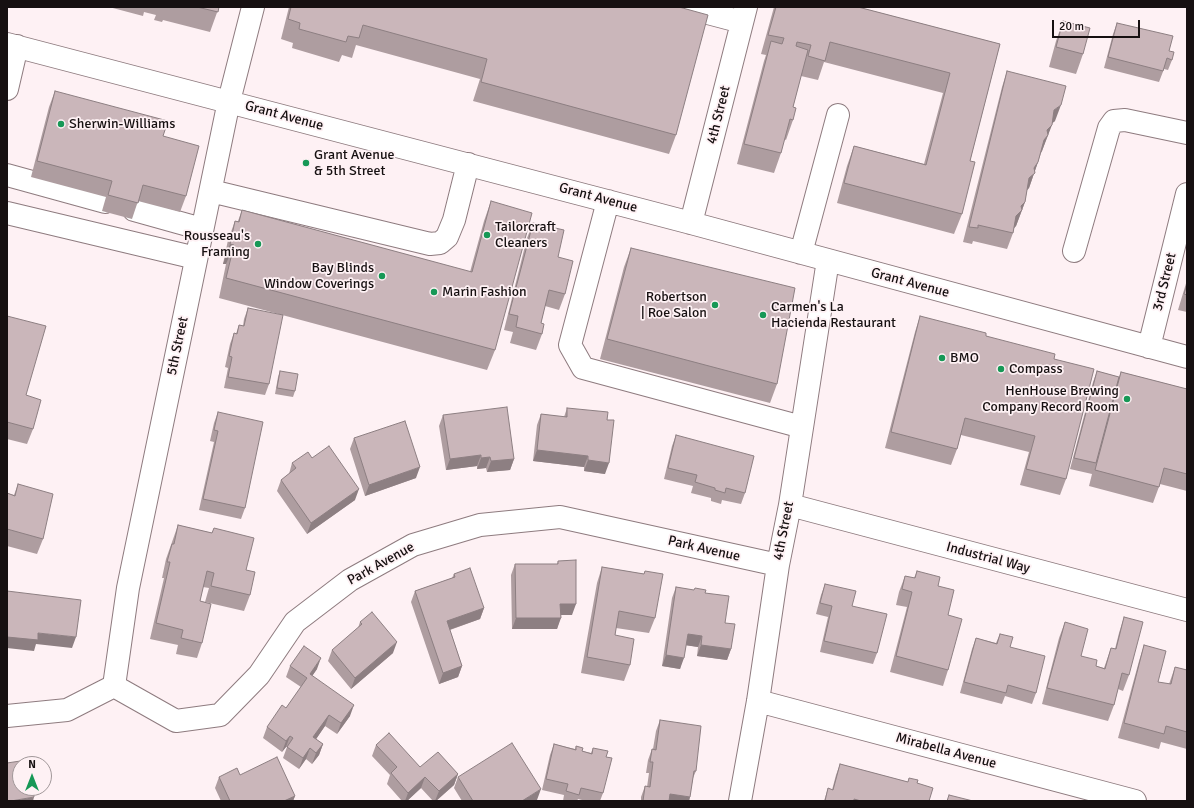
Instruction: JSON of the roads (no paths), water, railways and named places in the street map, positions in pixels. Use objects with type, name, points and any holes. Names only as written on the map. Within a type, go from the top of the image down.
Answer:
[{"type":"street","name":"5th Street","points":[[114,686],[128,588],[202,228],[229,101],[254,7]]},
{"type":"street","points":[[685,7],[744,15]]},
{"type":"street","name":"4th Street","points":[[691,223],[744,15]]},
{"type":"street","name":"Grant Avenue","points":[[12,45],[691,223],[1187,357]]},
{"type":"street","points":[[7,89],[12,45]]},
{"type":"street","points":[[801,253],[838,115]]},
{"type":"street","points":[[1074,251],[1109,128],[1114,120],[1125,120],[1187,133]]},
{"type":"street","points":[[211,191],[430,244],[440,243],[447,237],[454,220],[468,164]]},
{"type":"street","points":[[7,175],[105,202]]},
{"type":"street","name":"3rd Street","points":[[1149,347],[1187,194]]},
{"type":"street","points":[[608,201],[570,345],[583,368],[802,427]]},
{"type":"street","points":[[134,210],[202,228]]},
{"type":"street","points":[[7,213],[196,258]]},
{"type":"street","name":"4th Street","points":[[740,801],[758,701],[778,565],[790,505],[828,260]]},
{"type":"street","name":"Industrial Way","points":[[790,505],[1187,610]]},
{"type":"street","name":"Park Avenue","points":[[114,686],[176,721],[220,715],[259,675],[295,622],[350,580],[412,545],[480,525],[560,517],[778,565]]},
{"type":"street","points":[[7,716],[67,710],[114,686]]},
{"type":"street","name":"Mirabella Avenue","points":[[758,701],[1135,801]]},
{"type":"place","name":"Sherwin-Williams","points":[[61,124]]},
{"type":"place","name":"Grant Avenue & 5th Street","points":[[306,163]]},
{"type":"place","name":"Tailorcraft Cleaners","points":[[487,235]]},
{"type":"place","name":"Rousseau's Framing","points":[[258,244]]},
{"type":"place","name":"Bay Blinds Window Coverings","points":[[382,276]]},
{"type":"place","name":"Marin Fashion","points":[[434,292]]},
{"type":"place","name":"Robertson | Roe Salon","points":[[715,305]]},
{"type":"place","name":"Carmen's La Hacienda Restaurant","points":[[763,315]]},
{"type":"place","name":"BMO","points":[[942,358]]},
{"type":"place","name":"Compass","points":[[1001,369]]},
{"type":"place","name":"HenHouse Brewing Company Record Room","points":[[1127,399]]}]
